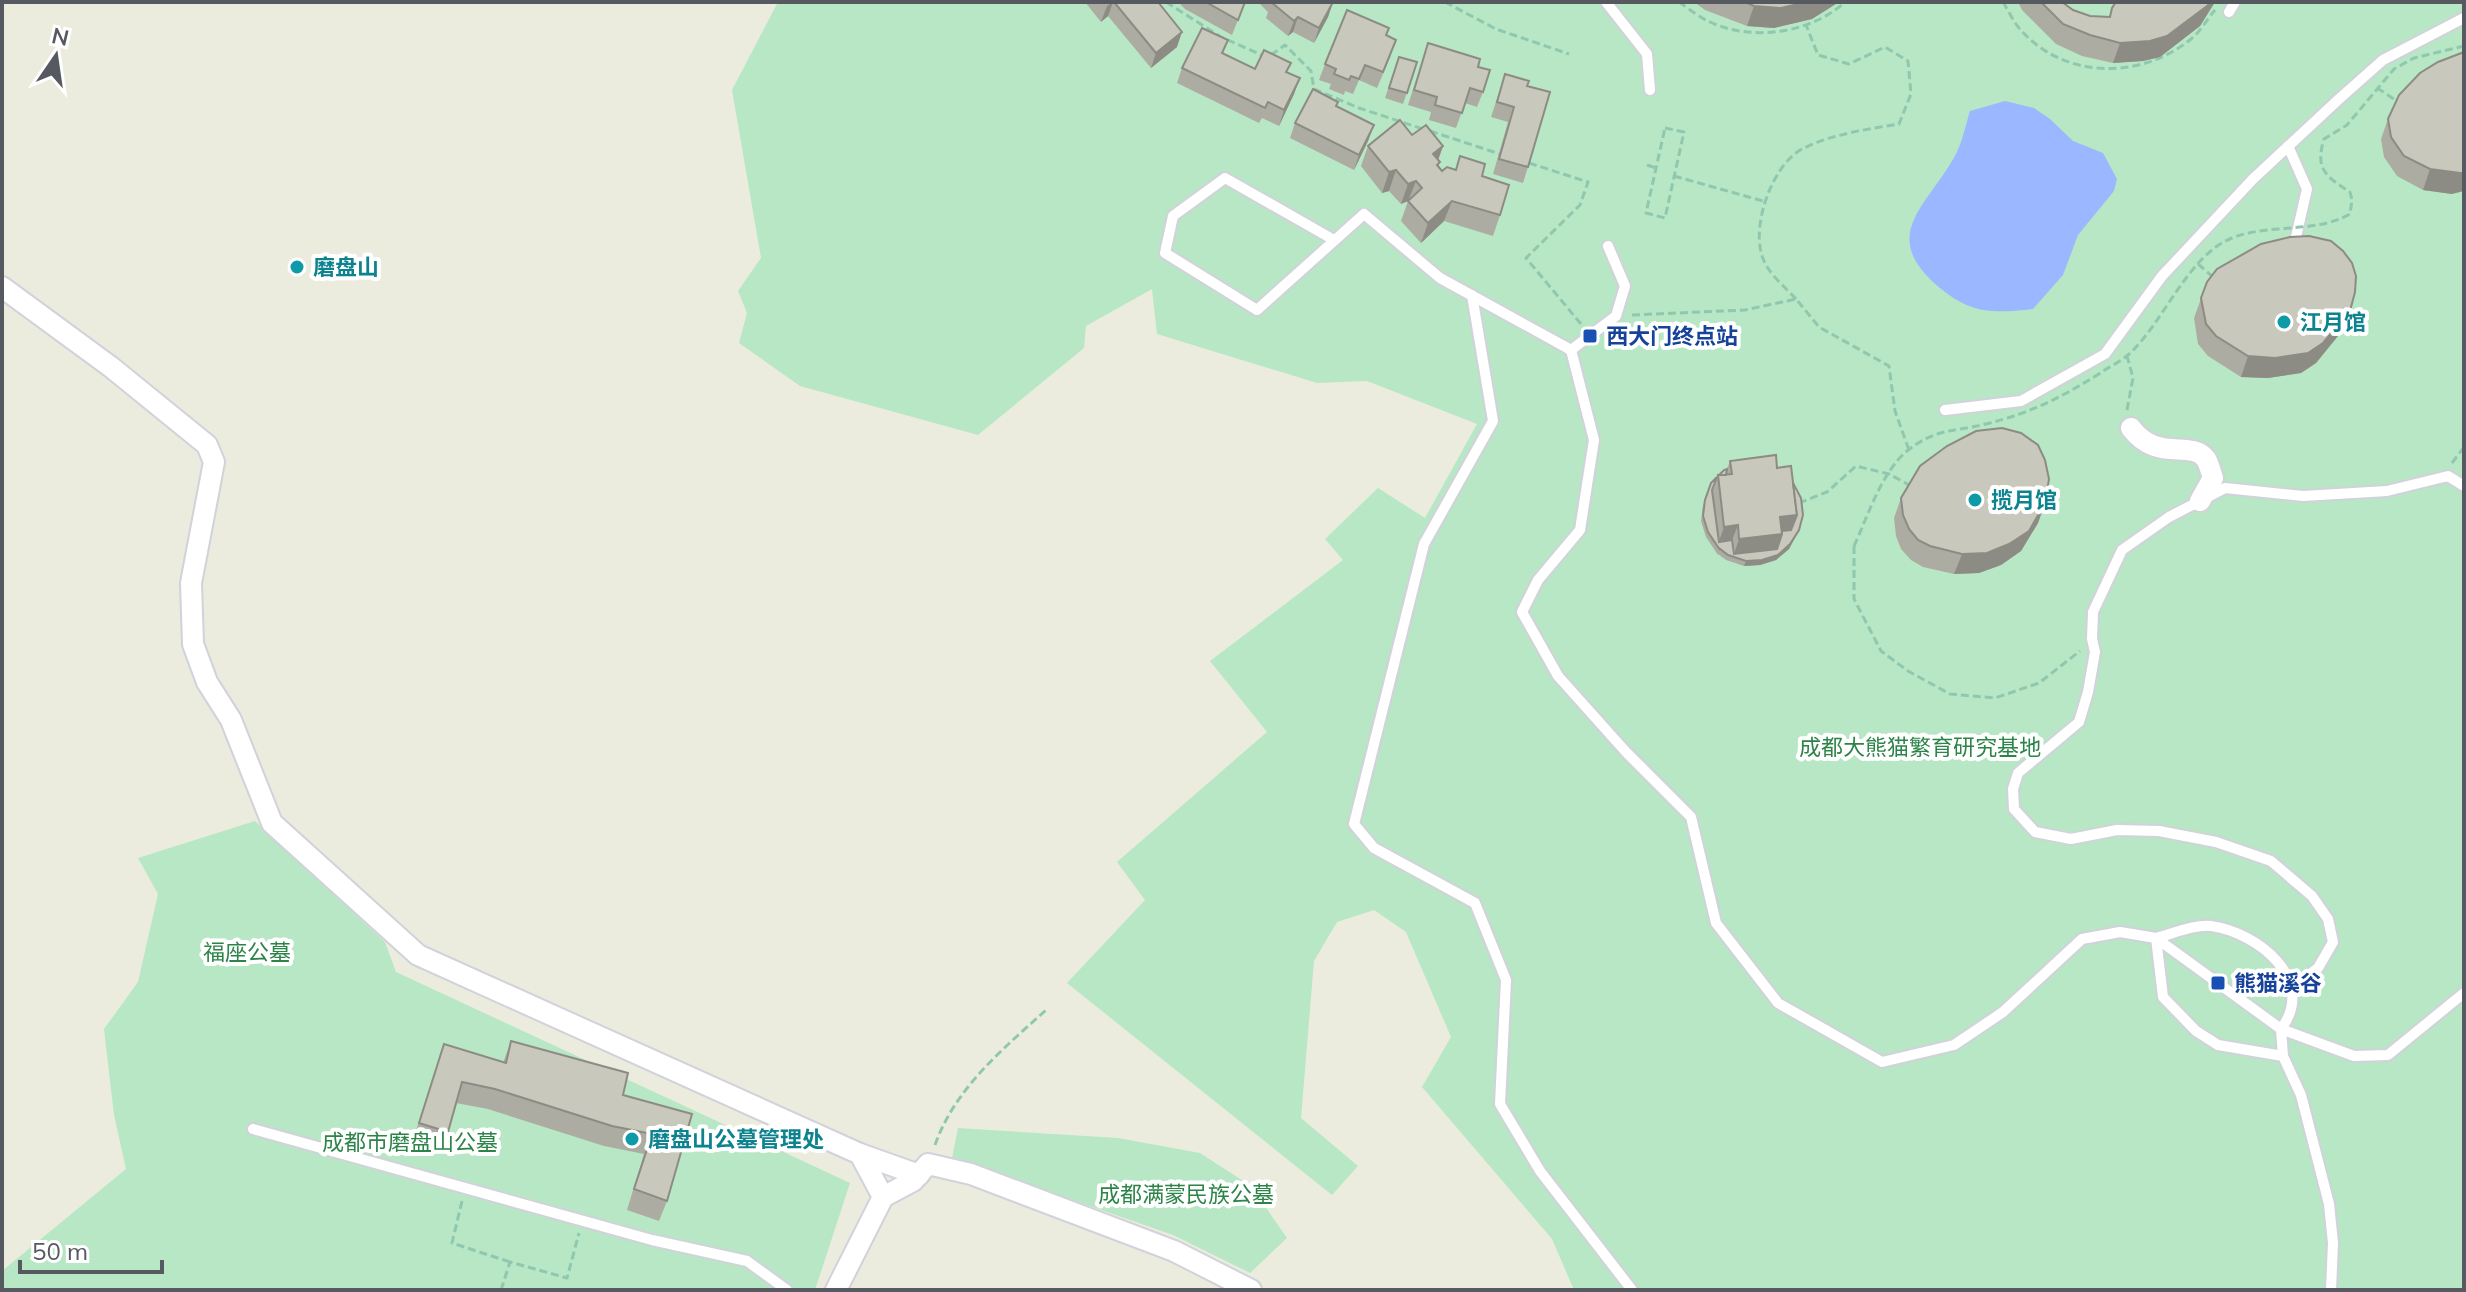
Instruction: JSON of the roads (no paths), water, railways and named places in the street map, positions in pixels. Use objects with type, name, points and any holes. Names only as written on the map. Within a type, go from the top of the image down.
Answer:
[{"type":"street","points":[[2,287],[111,367],[207,445],[214,462],[191,583],[193,644],[207,682],[231,720],[272,823],[418,955],[860,1154],[924,1169],[971,1174],[1174,1251],[1251,1290]]},
{"type":"street","points":[[2131,428],[2140,440],[2152,447],[2197,451],[2206,460],[2213,478],[2200,501]]},
{"type":"street","points":[[860,1154],[883,1197]]},
{"type":"street","points":[[836,1290],[883,1197],[913,1181],[924,1169]]},
{"type":"lane","points":[[1606,2],[1647,54],[1650,90]]},
{"type":"lane","points":[[1945,410],[2021,401],[2105,354],[2162,276],[2288,146],[2383,60],[2464,18]]},
{"type":"lane","points":[[2288,146],[2307,189],[2296,237]]},
{"type":"lane","points":[[1334,240],[1225,178],[1173,216],[1165,253],[1257,310],[1364,214],[1440,278],[1571,350],[1594,440],[1580,530],[1538,580],[1522,612],[1558,676],[1626,752],[1691,817],[1716,923],[1778,1003],[1882,1062],[1954,1045],[2003,1012],[2082,939],[2120,932],[2156,938],[2207,925],[2237,931],[2281,964],[2293,987],[2291,1015],[2281,1029],[2283,1056],[2301,1095],[2329,1204],[2333,1243],[2331,1290]]},
{"type":"lane","points":[[1571,350],[1616,316],[1625,286],[1608,246]]},
{"type":"lane","points":[[1472,295],[1493,421],[1424,544],[1354,824],[1374,848],[1475,903],[1506,980],[1500,1104],[1540,1171],[1632,1290]]},
{"type":"lane","points":[[2293,987],[2318,968],[2333,942],[2328,919],[2312,896],[2271,861],[2216,842],[2159,831],[2117,830],[2071,839],[2035,832],[2014,809],[2013,789],[2018,773],[2079,722],[2095,652],[2093,612],[2122,550],[2169,517],[2225,488],[2303,496],[2359,493],[2387,491],[2448,476],[2464,486]]},
{"type":"lane","points":[[2156,938],[2281,1029],[2354,1056],[2388,1055],[2464,993]]},
{"type":"lane","points":[[2156,938],[2163,997],[2196,1031],[2218,1045],[2283,1056]]},
{"type":"lane","points":[[253,1129],[652,1240],[747,1261],[787,1290]]},
{"type":"water","points":[[2005,101],[2034,108],[2073,141],[2103,153],[2117,179],[2114,191],[2078,235],[2063,275],[2033,309],[1995,311],[1974,308],[1940,288],[1921,269],[1911,251],[1910,235],[1923,204],[1957,152],[1970,111]]},
{"type":"place","name":"磨盘山","points":[[297,267]]},
{"type":"place","name":"江月馆","points":[[2284,322]]},
{"type":"place","name":"西大门终点站","points":[[1590,336]]},
{"type":"place","name":"揽月馆","points":[[1975,500]]},
{"type":"place","name":"熊猫溪谷","points":[[2218,983]]},
{"type":"place","name":"磨盘山公墓管理处","points":[[632,1139]]},
{"type":"park label","name":"成都大熊猫繁育研究基地","points":[[1920,747]]},
{"type":"park label","name":"福座公墓","points":[[247,952]]},
{"type":"park label","name":"成都市磨盘山公墓","points":[[410,1142]]},
{"type":"park label","name":"成都满蒙民族公墓","points":[[1186,1194]]}]
